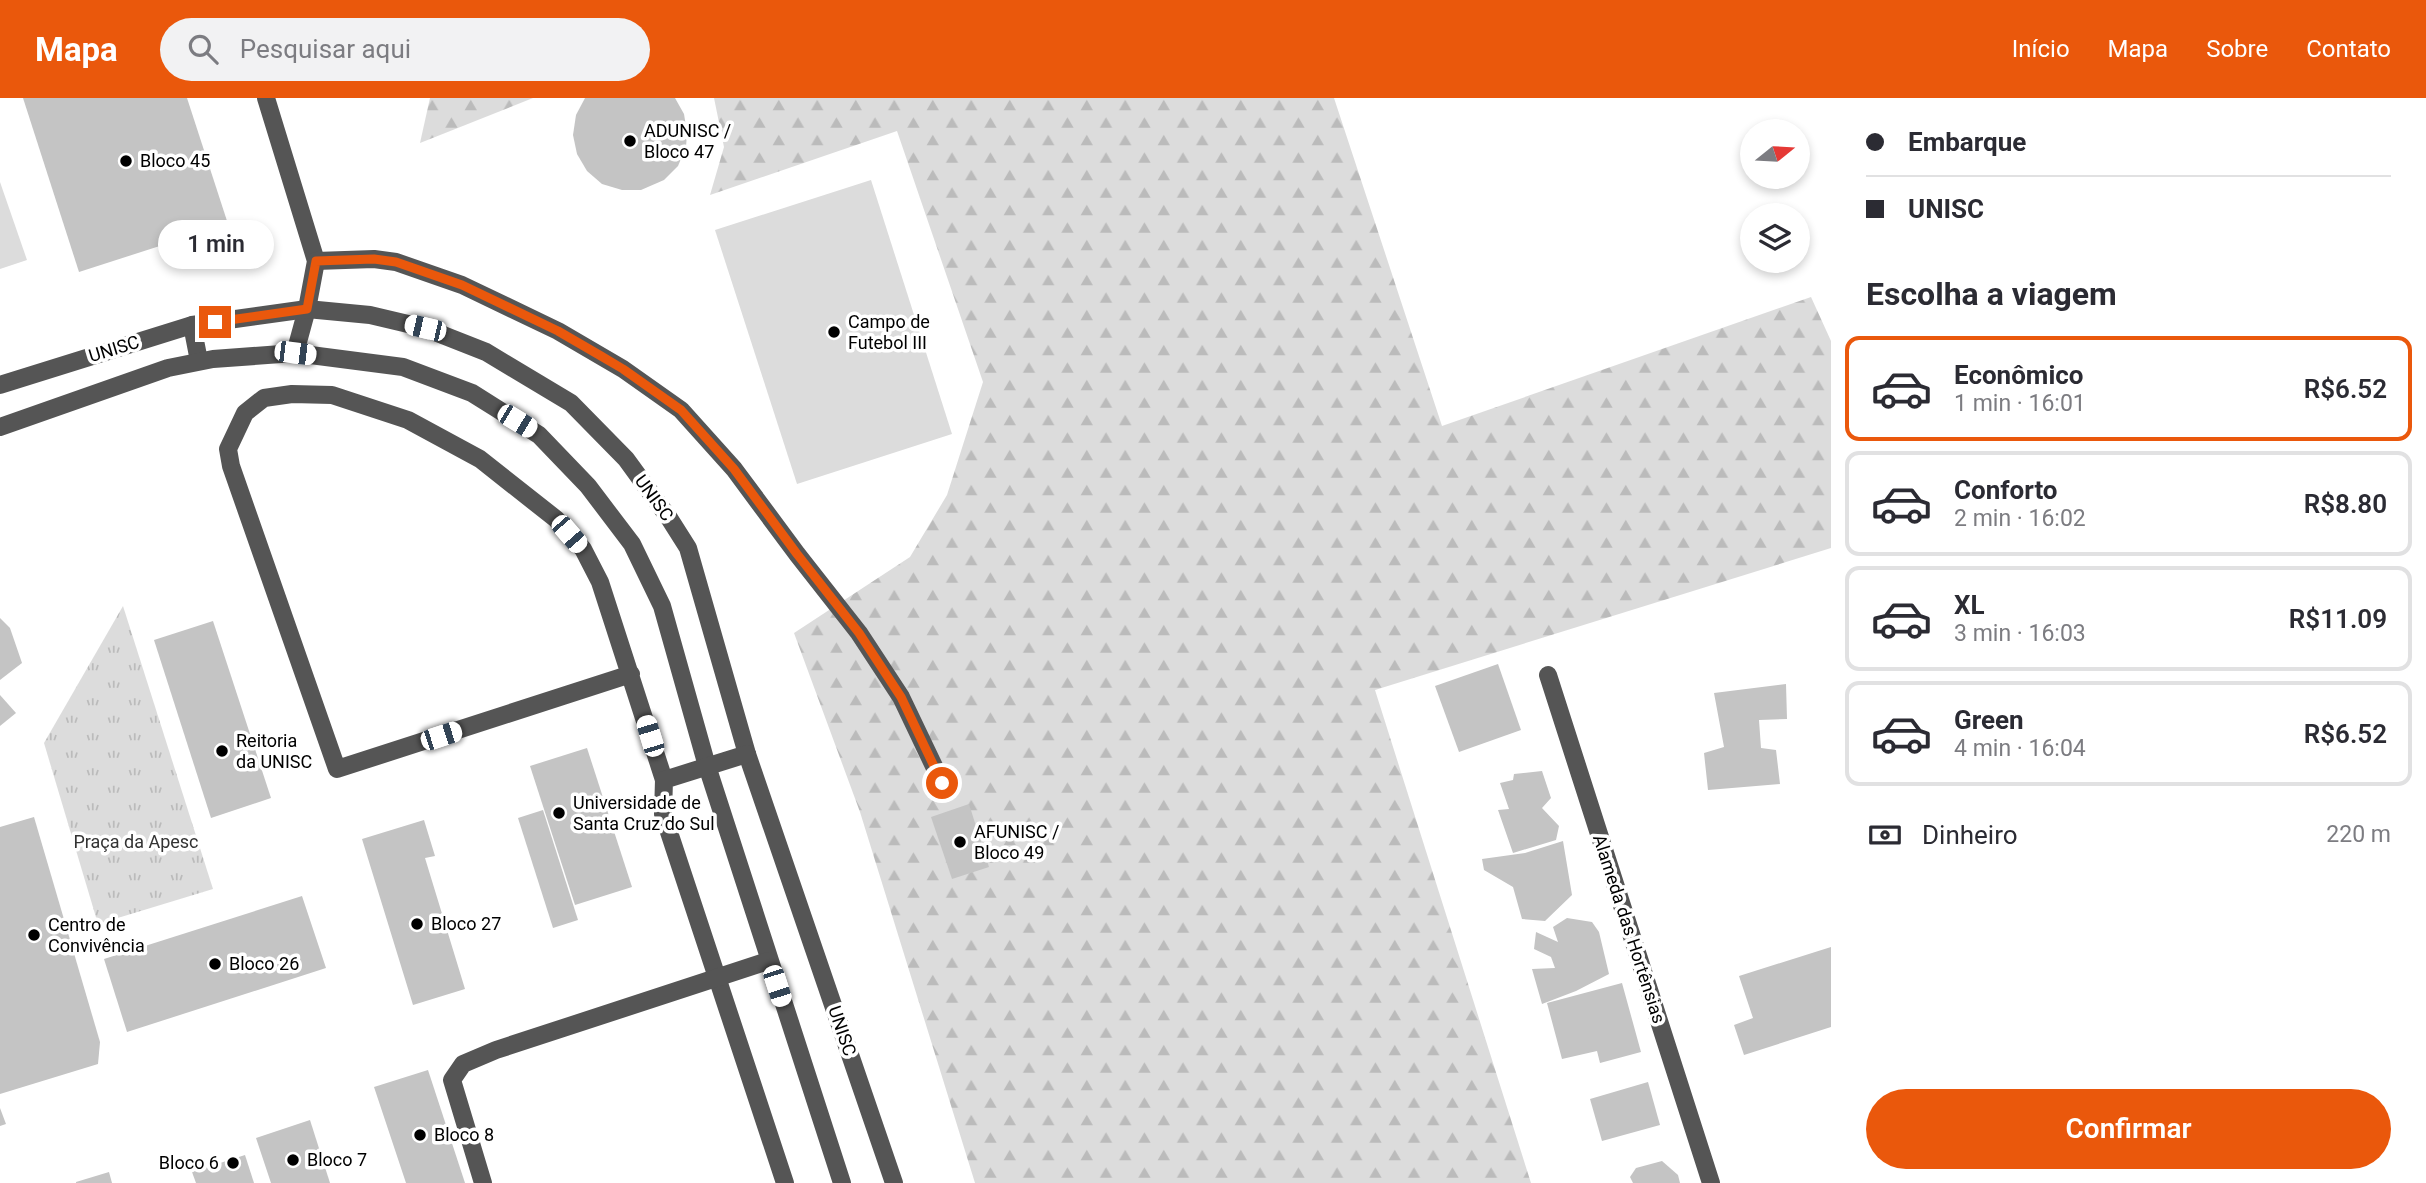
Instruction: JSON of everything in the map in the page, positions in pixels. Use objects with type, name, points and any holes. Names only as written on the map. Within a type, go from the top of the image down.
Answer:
[{"type":"street","points":[[266,98],[316,261],[295,353]]},
{"type":"street","points":[[316,261],[374,259],[396,262],[462,285],[558,331],[623,369],[681,410],[734,469],[859,633],[901,697],[942,783]]},
{"type":"street","name":"UNISC","points":[[0,385],[192,325],[307,309],[370,315],[425,328],[486,352],[571,403],[626,459],[688,548],[747,754],[894,1183]]},
{"type":"street","points":[[192,325],[199,362]]},
{"type":"street","name":"UNISC","points":[[0,427],[168,368],[199,362],[295,353],[403,367],[472,393],[539,435],[588,486],[632,544],[662,606],[707,766],[842,1183]]},
{"type":"street","points":[[631,674],[337,769],[231,466],[228,449],[236,427],[245,413],[264,398],[292,394],[332,395],[408,420],[480,459],[556,519],[583,550],[600,582],[631,674],[664,780],[663,814],[785,1183]]},
{"type":"street","name":"Alameda das Hortênsias","points":[[1548,675],[1711,1183]]},
{"type":"street","points":[[664,780],[747,754]]},
{"type":"street","points":[[483,1183],[452,1080],[463,1064],[496,1050],[768,961]]},
{"type":"green space","points":[[430,98],[533,98],[420,143]]},
{"type":"green space","points":[[714,98],[1334,98],[1442,426],[1811,297],[1831,341],[1831,548],[1375,690],[1531,1183],[975,1183],[860,812],[794,633],[910,557],[947,495],[983,382],[897,131],[710,195],[724,147]]},
{"type":"green space","name":"Campo de Futebol III","points":[[871,180],[952,434],[797,484],[715,230]]},
{"type":"green space","points":[[0,182],[27,260],[0,269]]},
{"type":"green space","name":"Praça da Apesc","points":[[123,606],[213,889],[98,924],[44,743]]},
{"type":"building","name":"Bloco 45","points":[[23,98],[187,98],[228,224],[79,272]]},
{"type":"building","name":"ADUNISC / Bloco 47","points":[[585,98],[675,98],[684,114],[687,133],[686,147],[678,166],[664,180],[641,190],[622,190],[602,184],[587,171],[577,154],[573,135],[576,115]]},
{"type":"building","points":[[0,618],[10,628],[22,663],[0,680]]},
{"type":"building","name":"Reitoria da UNISC","points":[[213,621],[271,798],[211,818],[154,640]]},
{"type":"building","points":[[1498,664],[1521,730],[1459,752],[1435,686]]},
{"type":"building","points":[[1786,684],[1787,719],[1759,720],[1761,748],[1776,750],[1780,784],[1708,790],[1704,753],[1724,747],[1714,693]]},
{"type":"building","points":[[0,695],[16,713],[0,726]]},
{"type":"building","points":[[587,748],[632,887],[575,905],[530,766]]},
{"type":"building","points":[[1542,771],[1551,798],[1542,808],[1559,826],[1556,840],[1513,853],[1498,810],[1509,809],[1500,783],[1513,780],[1514,774]]},
{"type":"building","name":"AFUNISC / Bloco 49","points":[[969,804],[989,867],[952,879],[931,817]]},
{"type":"building","points":[[543,810],[578,920],[553,928],[518,818]]},
{"type":"building","name":"Centro de Convivência","points":[[34,817],[100,1042],[98,1064],[0,1094],[0,827]]},
{"type":"building","name":"Bloco 27","points":[[424,820],[435,856],[425,858],[465,989],[413,1005],[362,839]]},
{"type":"building","points":[[1563,841],[1572,895],[1545,921],[1522,919],[1513,887],[1484,870],[1482,859],[1525,853]]},
{"type":"building","name":"Bloco 26","points":[[302,896],[326,968],[127,1032],[104,959]]},
{"type":"building","points":[[1567,918],[1592,922],[1599,932],[1609,974],[1542,1004],[1532,969],[1555,968],[1551,957],[1534,949],[1536,932],[1558,942],[1553,927]]},
{"type":"building","points":[[1831,947],[1831,1027],[1744,1055],[1734,1025],[1753,1018],[1739,976]]},
{"type":"building","points":[[1622,983],[1641,1052],[1600,1063],[1597,1051],[1562,1059],[1547,1003]]},
{"type":"building","name":"Bloco 8","points":[[428,1070],[465,1183],[406,1183],[374,1087]]},
{"type":"building","points":[[1648,1082],[1660,1125],[1602,1141],[1590,1099]]},
{"type":"building","points":[[0,1108],[6,1124],[0,1126]]},
{"type":"building","name":"Bloco 7","points":[[310,1120],[330,1183],[271,1183],[256,1138]]},
{"type":"building","name":"Bloco 6","points":[[245,1155],[254,1183],[196,1183],[192,1172]]},
{"type":"building","points":[[1662,1161],[1678,1175],[1680,1183],[1633,1183],[1630,1177],[1636,1168]]},
{"type":"building","points":[[109,1172],[112,1183],[76,1183],[76,1182]]},
{"type":"place","name":"ADUNISC / Bloco 47","points":[[630,141]]},
{"type":"place","name":"Bloco 45","points":[[126,161]]},
{"type":"place","name":"Campo de Futebol III","points":[[834,332]]},
{"type":"place","name":"Reitoria da UNISC","points":[[222,751]]},
{"type":"place","name":"Universidade de Santa Cruz do Sul","points":[[559,813]]},
{"type":"place","name":"AFUNISC / Bloco 49","points":[[960,842]]},
{"type":"place","name":"Bloco 27","points":[[417,924]]},
{"type":"place","name":"Centro de Convivência","points":[[34,935]]},
{"type":"place","name":"Bloco 26","points":[[215,964]]},
{"type":"place","name":"Bloco 8","points":[[420,1135]]},
{"type":"place","name":"Bloco 7","points":[[293,1160]]},
{"type":"place","name":"Bloco 6","points":[[233,1163]]},
{"type":"route","points":[[215,322],[307,309],[316,261],[374,259],[396,262],[462,285],[558,331],[623,369],[681,410],[734,469],[859,633],[901,697],[942,783]]}]
